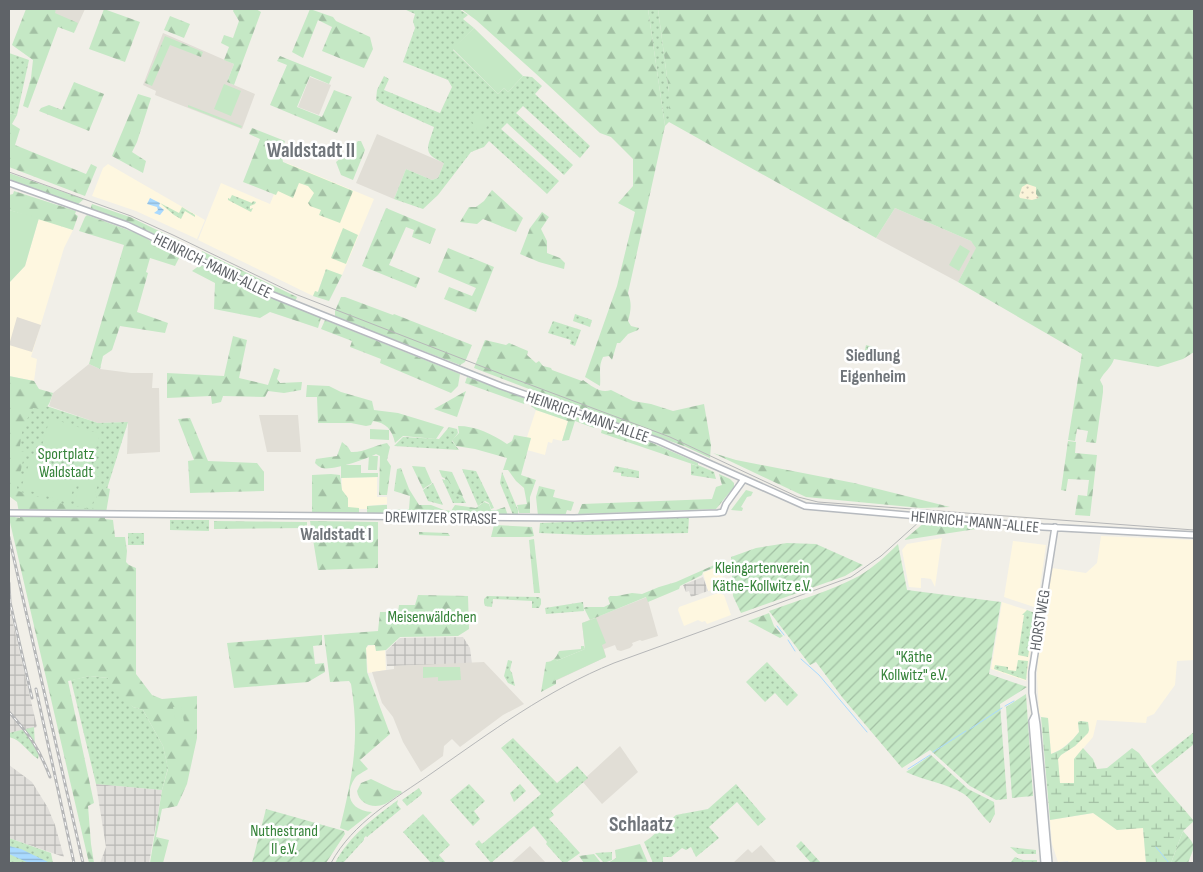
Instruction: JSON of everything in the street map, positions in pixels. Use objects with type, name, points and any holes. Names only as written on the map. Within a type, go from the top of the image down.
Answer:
[{"type":"main road","name":"HEINRICH-MANN-ALLEE","points":[[9,183],[127,225],[273,295],[326,317],[509,389],[659,441],[790,500],[816,508],[1055,527],[1194,535]]},
{"type":"main road","name":"DREWITZER STRASSE","points":[[9,513],[574,518],[723,512],[726,504],[744,479]]},
{"type":"main road","name":"HORSTWEG","points":[[1049,863],[1032,687],[1033,660],[1055,527]]},
{"type":"main road","name":"HORSTWEG","points":[[1035,714],[1032,721],[1044,863]]},
{"type":"shaded area","points":[[56,9],[85,9],[75,31],[51,20]]},
{"type":"shaded area","points":[[163,33],[234,64],[227,82],[255,94],[242,129],[155,95],[156,91],[143,85]]},
{"type":"shaded area","points":[[310,77],[331,85],[319,115],[298,107]]},
{"type":"shaded area","points":[[377,134],[444,163],[438,178],[432,180],[406,169],[394,199],[356,183]]},
{"type":"shaded area","points":[[287,163],[374,199],[342,275],[326,270],[317,293],[315,292],[313,296],[198,240],[221,183],[270,204]]},
{"type":"shaded area","points":[[108,164],[205,220],[197,239],[136,211],[92,196],[103,168]]},
{"type":"shaded area","points":[[895,208],[971,241],[977,247],[958,282],[876,238]]},
{"type":"shaded area","points":[[39,218],[73,230],[64,248],[31,357],[37,359],[34,381],[9,376],[9,283],[25,266]]},
{"type":"shaded area","points":[[17,317],[41,325],[32,352],[9,345]]},
{"type":"shaded area","points":[[89,364],[100,369],[131,373],[153,373],[152,388],[159,388],[160,452],[127,454],[128,422],[98,423],[49,406],[53,393]]},
{"type":"shaded area","points":[[536,410],[568,421],[562,441],[553,439],[552,443],[548,442],[545,455],[527,450],[531,439],[527,437]]},
{"type":"shaded area","points":[[259,415],[298,415],[301,452],[267,452]]},
{"type":"shaded area","points":[[377,477],[377,497],[387,497],[387,504],[367,506],[367,509],[347,509],[341,497],[342,478]]},
{"type":"shaded area","points":[[1101,536],[1194,540],[1194,660],[1177,661],[1175,685],[1154,714],[1147,717],[1146,723],[1097,720],[1093,737],[1074,759],[1074,783],[1059,783],[1058,759],[1075,746],[1089,730],[1088,722],[1078,722],[1079,732],[1061,749],[1051,754],[1048,718],[1041,717],[1039,713],[1038,657],[1052,568],[1086,573],[1097,563]]},
{"type":"shaded area","points":[[942,538],[935,587],[931,579],[921,578],[921,588],[909,587],[902,550],[907,544]]},
{"type":"shaded area","points":[[1013,541],[1046,545],[1037,608],[1004,597]]},
{"type":"shaded area","points":[[722,565],[723,584],[718,589],[708,591],[703,573]]},
{"type":"shaded area","points":[[703,577],[708,591],[691,597],[689,591],[686,592],[683,585]]},
{"type":"shaded area","points":[[718,593],[724,595],[731,615],[707,624],[705,621],[698,620],[684,626],[678,610],[679,607]]},
{"type":"shaded area","points":[[647,597],[658,636],[632,643],[633,645],[630,648],[621,651],[617,650],[615,645],[604,649],[606,657],[555,681],[585,649],[582,623]]},
{"type":"shaded area","points":[[1002,602],[1036,613],[1026,681],[991,669]]},
{"type":"shaded area","points":[[9,606],[37,727],[9,733]]},
{"type":"shaded area","points":[[463,637],[470,648],[472,664],[387,666],[386,651],[400,638]]},
{"type":"shaded area","points":[[375,645],[376,651],[385,650],[386,670],[368,673],[366,648]]},
{"type":"shaded area","points":[[484,662],[524,704],[503,715],[460,747],[452,739],[444,746],[443,756],[421,772],[403,742],[393,717],[382,703],[372,672],[394,669],[394,666]]},
{"type":"shaded area","points":[[620,746],[638,772],[602,804],[582,781]]},
{"type":"shaded area","points":[[9,765],[32,782],[48,808],[64,857],[9,838]]},
{"type":"shaded area","points":[[96,784],[162,790],[149,863],[100,863],[106,847]]},
{"type":"shaded area","points":[[1094,813],[1117,830],[1143,827],[1146,863],[1058,862],[1052,844],[1050,820]]},
{"type":"shaded area","points":[[761,845],[777,863],[733,863],[748,849],[752,853]]},
{"type":"shaded area","points":[[530,846],[546,863],[511,863]]},
{"type":"green space","points":[[26,9],[56,9],[55,13],[78,23],[74,33],[58,27],[28,108],[23,106],[31,78],[33,60],[12,45]]},
{"type":"green space","points":[[104,9],[140,22],[125,62],[89,49]]},
{"type":"green space","points":[[234,9],[256,9],[261,12],[234,85],[227,82],[234,64],[224,60],[229,47],[221,43],[224,35],[233,38],[239,21],[233,11]]},
{"type":"green space","points":[[310,9],[333,17],[336,21],[370,37],[373,49],[364,68],[322,51],[332,27],[318,20],[303,58],[292,52]]},
{"type":"green space","points":[[404,9],[459,9],[468,15],[463,19],[474,28],[453,50],[498,94],[504,88],[508,92],[523,76],[532,77],[542,86],[535,94],[590,146],[580,158],[523,106],[516,113],[573,165],[564,175],[507,123],[501,129],[559,181],[547,194],[489,141],[484,147],[471,152],[438,195],[423,209],[394,199],[406,169],[432,180],[438,178],[444,163],[429,153],[428,145],[434,127],[376,100],[377,90],[384,76],[389,79],[384,90],[440,113],[452,87],[448,80],[403,62],[415,28],[413,21],[415,14]]},
{"type":"green space","points":[[461,9],[648,9],[665,126],[628,293],[631,307],[628,321],[631,326],[639,328],[628,334],[620,343],[617,343],[612,360],[609,356],[603,357],[600,367],[600,386],[585,377],[617,286],[635,212],[618,203],[633,186],[633,159],[611,137],[600,133],[476,20]]},
{"type":"green space","points":[[648,9],[658,9],[669,92],[669,122],[665,126]]},
{"type":"green space","points":[[658,9],[1194,9],[1194,352],[1183,359],[1158,367],[1114,359],[1100,380],[1103,392],[1096,443],[1086,442],[1088,431],[1077,429],[1075,441],[1068,440],[1082,354],[958,282],[976,248],[971,241],[895,208],[876,238],[669,122],[669,92]]},
{"type":"green space","points":[[170,16],[190,24],[184,38],[164,30]]},
{"type":"green space","points":[[474,28],[523,76],[508,92],[504,88],[498,94],[453,49]]},
{"type":"green space","points":[[165,36],[203,52],[201,57],[170,45],[152,86],[145,83]]},
{"type":"green space","points":[[9,53],[29,60],[17,115],[9,113]]},
{"type":"green space","points":[[280,56],[332,77],[329,84],[310,76],[297,107],[322,117],[334,90],[352,97],[337,133],[270,105],[287,65],[277,61]]},
{"type":"green space","points":[[74,82],[104,94],[89,131],[39,111],[41,108],[49,105],[62,110]]},
{"type":"green space","points":[[224,84],[241,91],[231,116],[214,109]]},
{"type":"green space","points":[[138,94],[151,98],[132,152],[146,161],[143,173],[112,156]]},
{"type":"green space","points":[[188,105],[242,126],[241,128],[188,107]]},
{"type":"green space","points":[[479,111],[487,127],[478,132],[469,116]]},
{"type":"green space","points":[[9,113],[17,115],[12,124],[20,129],[15,145],[86,174],[91,164],[97,167],[85,196],[9,167]]},
{"type":"green space","points":[[252,128],[285,141],[281,152],[283,162],[353,191],[340,223],[319,215],[321,210],[310,206],[308,203],[314,193],[308,186],[299,183],[293,198],[278,191],[276,195],[243,182],[260,139],[249,134]]},
{"type":"green space","points":[[358,141],[361,141],[365,150],[353,180],[341,175],[336,162],[342,157],[345,158]]},
{"type":"green space","points":[[9,173],[84,199],[77,205],[15,183],[9,178]]},
{"type":"green space","points":[[492,190],[523,218],[516,232],[483,219],[477,224],[460,222],[469,207],[476,207],[484,201]]},
{"type":"green space","points":[[14,191],[76,211],[75,214],[78,216],[73,230],[9,210],[9,195],[13,194]]},
{"type":"green space","points":[[232,195],[252,203],[253,201],[256,202],[250,206],[250,209],[253,208],[251,212],[228,200]]},
{"type":"green space","points":[[160,203],[179,213],[182,207],[195,215],[195,217],[185,211],[181,219]]},
{"type":"green space","points":[[92,204],[130,217],[180,241],[178,245],[129,223],[90,210]]},
{"type":"green space","points":[[386,208],[436,229],[430,244],[412,237],[414,230],[406,227],[389,265],[420,278],[416,288],[362,266]]},
{"type":"green space","points":[[9,210],[39,218],[25,266],[9,283]]},
{"type":"green space","points":[[542,212],[549,217],[541,229],[547,241],[547,253],[560,258],[565,263],[564,269],[520,254],[530,228]]},
{"type":"green space","points":[[87,215],[139,234],[179,258],[175,266],[150,258],[146,272],[148,273],[137,312],[168,323],[165,333],[120,326],[112,350],[103,356],[100,369],[89,364],[124,245],[79,231]]},
{"type":"green space","points":[[343,228],[358,235],[346,264],[331,258]]},
{"type":"green space","points":[[960,245],[970,251],[959,271],[949,265]]},
{"type":"green space","points":[[448,248],[494,267],[476,312],[444,299],[449,287],[472,296],[476,288],[438,272]]},
{"type":"green space","points":[[202,251],[297,297],[295,302],[203,257]]},
{"type":"green space","points":[[200,265],[321,318],[318,328],[270,312],[260,318],[214,309],[215,283],[192,271]]},
{"type":"green space","points":[[326,269],[342,275],[329,301],[313,296],[315,291],[318,292]]},
{"type":"green space","points":[[341,297],[394,314],[472,345],[465,362],[460,365],[335,317],[335,311]]},
{"type":"green space","points":[[575,314],[592,320],[590,327],[573,321]]},
{"type":"green space","points":[[325,320],[460,374],[458,386],[451,393],[380,363],[381,359],[350,347],[352,341],[321,329]]},
{"type":"green space","points":[[553,321],[581,330],[575,346],[570,344],[571,340],[548,333]]},
{"type":"green space","points":[[233,336],[247,340],[239,378],[268,385],[274,368],[280,370],[277,379],[280,383],[302,382],[301,390],[284,393],[268,391],[265,397],[223,396],[221,402],[212,404],[211,396],[167,398],[167,373],[224,376]]},
{"type":"green space","points":[[485,340],[506,345],[509,343],[528,351],[527,355],[536,363],[539,361],[543,366],[552,370],[583,380],[600,390],[611,390],[633,401],[673,411],[704,404],[711,445],[710,458],[684,446],[474,368]]},
{"type":"green space","points":[[866,345],[877,347],[875,357],[864,354]]},
{"type":"green space","points":[[9,376],[34,381],[39,389],[53,393],[50,402],[45,408],[33,408],[23,427],[19,451],[25,452],[17,487],[18,491],[73,507],[92,510],[100,486],[110,489],[105,519],[113,520],[115,537],[125,537],[126,562],[136,568],[136,674],[152,695],[162,699],[197,696],[197,738],[187,784],[177,806],[162,809],[156,837],[169,840],[163,863],[150,863],[162,790],[168,769],[163,746],[143,710],[133,707],[112,690],[108,678],[90,676],[68,681],[94,803],[88,806],[94,863],[89,863],[9,518],[9,516],[20,518],[17,502],[9,496]]},
{"type":"green space","points":[[467,377],[526,398],[524,404],[465,383]]},
{"type":"green space","points":[[307,385],[329,386],[341,392],[372,401],[374,410],[398,413],[444,427],[436,439],[403,436],[395,443],[388,428],[378,422],[373,421],[371,425],[366,426],[351,423],[318,423],[317,397],[306,397]]},
{"type":"green space","points":[[466,391],[457,417],[434,409]]},
{"type":"green space","name":"Sportplatz Waldstadt","points":[[19,397],[98,423],[128,422],[100,511],[41,508],[16,490]]},
{"type":"green space","points":[[534,401],[596,423],[594,428],[575,421],[569,440],[562,441],[568,421],[536,410],[531,406]]},
{"type":"green space","points":[[50,418],[100,434],[90,467],[40,452]]},
{"type":"green space","points":[[190,418],[208,461],[257,463],[264,472],[264,491],[190,493],[188,461],[194,460],[178,419]]},
{"type":"green space","points":[[603,425],[650,442],[698,463],[698,466],[601,433]]},
{"type":"green space","points":[[458,426],[484,431],[507,444],[512,441],[514,435],[531,438],[521,475],[536,480],[530,497],[530,513],[519,513],[517,505],[527,504],[524,488],[508,470],[503,470],[507,458],[456,446],[452,440],[459,433]]},
{"type":"green space","points":[[449,427],[457,429],[458,433],[452,441],[459,450],[394,446],[403,437],[439,439]]},
{"type":"green space","points":[[370,429],[389,430],[389,440],[370,439]]},
{"type":"green space","points":[[1068,441],[1076,442],[1075,453],[1097,455],[1090,516],[1075,515],[1078,495],[1087,496],[1089,480],[1068,479],[1066,491],[1061,490]]},
{"type":"green space","points":[[342,442],[351,452],[387,443],[390,447],[387,460],[391,466],[387,495],[379,495],[380,456],[376,454],[334,468],[322,468],[315,463],[316,459],[337,456]]},
{"type":"green space","points":[[713,453],[736,460],[854,483],[950,507],[921,508],[806,497]]},
{"type":"green space","points":[[369,456],[378,456],[377,470],[368,470]]},
{"type":"green space","points":[[31,458],[78,473],[69,503],[21,488]]},
{"type":"green space","points":[[691,464],[714,472],[716,479],[691,475]]},
{"type":"green space","points":[[341,465],[361,465],[361,473],[378,473],[378,477],[341,478]]},
{"type":"green space","points":[[412,466],[425,467],[432,483],[423,489]]},
{"type":"green space","points":[[615,466],[639,471],[639,478],[621,476],[621,473],[613,472]]},
{"type":"green space","points":[[401,468],[409,489],[419,505],[431,505],[451,511],[455,505],[476,508],[484,502],[489,504],[491,510],[505,507],[508,516],[391,514],[392,510],[409,509],[410,496],[394,491],[397,469]]},
{"type":"green space","points":[[462,469],[476,471],[494,508],[491,509],[489,503],[485,501],[478,506]]},
{"type":"green space","points":[[439,470],[452,472],[463,496],[455,493],[448,480],[442,477]]},
{"type":"green space","points":[[83,472],[100,477],[91,509],[74,504]]},
{"type":"green space","points":[[502,472],[518,510],[518,515],[513,515],[500,483]]},
{"type":"green space","points":[[719,474],[730,479],[734,483],[734,487],[716,509],[578,514],[582,504],[712,499],[716,487],[722,485]]},
{"type":"green space","points":[[312,475],[340,475],[342,490],[348,498],[348,507],[359,508],[359,513],[312,514]]},
{"type":"green space","points":[[445,477],[453,478],[466,503],[453,503],[442,479],[445,480]]},
{"type":"green space","points":[[433,483],[443,505],[428,501],[423,490]]},
{"type":"green space","points":[[539,486],[555,490],[553,497],[574,502],[571,511],[567,510],[565,516],[538,516],[536,497]]},
{"type":"green space","points":[[746,490],[753,492],[751,496],[747,497],[741,507],[743,508],[742,511],[731,510]]},
{"type":"green space","points":[[387,505],[387,513],[367,514],[367,506]]},
{"type":"green space","points":[[689,517],[688,533],[586,535],[539,533],[540,523]]},
{"type":"green space","points":[[170,520],[209,520],[209,531],[170,530]]},
{"type":"green space","points":[[214,521],[307,522],[307,528],[214,529]]},
{"type":"green space","points":[[310,521],[378,522],[378,568],[318,570]]},
{"type":"green space","points":[[925,522],[983,526],[976,529],[904,540]]},
{"type":"green space","points":[[494,525],[532,527],[534,536],[491,537]]},
{"type":"green space","points":[[419,532],[448,533],[450,536],[419,535]]},
{"type":"green space","points":[[128,533],[144,533],[144,545],[128,545]]},
{"type":"green space","points":[[534,539],[540,593],[534,593],[529,540]]},
{"type":"green space","name":"Kleingartenverein Käthe-Kollwitz e.V.","points":[[787,543],[816,544],[863,565],[845,576],[741,613],[733,596],[731,557],[756,548]]},
{"type":"green space","name":"\"Käthe Kollwitz\" e.V.","points":[[898,544],[907,590],[1001,602],[989,674],[1027,687],[1000,704],[1007,799],[996,800],[970,786],[930,750],[902,768],[842,697],[816,662],[810,665],[769,611],[826,591],[859,576],[880,561]]},
{"type":"green space","points":[[721,562],[721,565],[703,572],[702,575],[680,586],[679,589],[648,602],[646,597],[590,620],[584,608],[604,607],[610,604],[608,598],[610,596],[632,593],[642,594],[676,582]]},
{"type":"green space","name":"Meisenwäldchen","points":[[418,595],[468,596],[469,629],[458,636],[400,637],[386,650],[376,651],[375,645],[368,645],[366,648],[367,672],[390,734],[360,760],[368,769],[355,778],[351,785],[350,796],[355,806],[359,809],[372,812],[348,831],[340,828],[354,756],[354,704],[349,681],[330,682],[324,635],[378,631],[380,612],[398,612],[399,605],[415,605]]},
{"type":"green space","points":[[487,596],[539,597],[541,604],[539,608],[532,608],[532,601],[493,599],[492,607],[485,606],[484,599]]},
{"type":"green space","points":[[583,602],[584,611],[546,614],[545,608]]},
{"type":"green space","points":[[1027,610],[1035,613],[1028,657],[1018,655],[1024,615],[1022,615]]},
{"type":"green space","points":[[769,613],[774,626],[783,636],[780,638],[748,621]]},
{"type":"green space","points":[[596,618],[606,643],[602,645],[606,657],[554,681],[556,661],[585,649],[582,623]]},
{"type":"green space","points":[[322,635],[322,645],[313,646],[315,664],[324,663],[325,672],[308,682],[234,688],[227,643]]},
{"type":"green space","points":[[581,646],[584,646],[585,649],[556,661],[556,684],[541,692],[546,662],[554,659],[559,651],[581,649]]},
{"type":"green space","points":[[508,660],[512,661],[510,670],[515,686],[508,683],[504,676]]},
{"type":"green space","points":[[1018,660],[1028,661],[1026,680],[994,669],[995,665],[1008,667],[1008,670],[1016,671]]},
{"type":"green space","points":[[767,662],[798,695],[787,706],[775,693],[765,702],[746,682]]},
{"type":"green space","points":[[423,667],[460,667],[461,680],[438,681],[438,677],[423,678]]},
{"type":"green space","points":[[90,676],[108,678],[133,707],[143,710],[163,746],[168,768],[162,790],[96,784],[71,680]]},
{"type":"green space","points":[[1026,694],[1033,796],[1012,798],[1006,707]]},
{"type":"green space","points":[[181,705],[184,722],[176,723],[173,707]]},
{"type":"green space","points":[[1041,717],[1048,718],[1051,754],[1063,748],[1079,732],[1078,722],[1088,722],[1088,733],[1058,759],[1060,783],[1074,783],[1074,759],[1083,748],[1093,759],[1097,769],[1107,768],[1132,748],[1139,753],[1157,778],[1194,821],[1183,831],[1171,863],[1146,863],[1143,828],[1117,830],[1093,813],[1050,820]]},
{"type":"green space","points":[[34,727],[35,747],[39,754],[38,759],[21,743],[9,737],[9,733]]},
{"type":"green space","points":[[1194,732],[1194,744],[1157,774],[1151,766]]},
{"type":"green space","points":[[513,738],[557,783],[577,766],[588,778],[551,811],[554,815],[549,819],[580,853],[566,863],[563,863],[546,844],[547,842],[534,826],[491,863],[475,844],[479,840],[482,844],[541,794],[501,748]]},
{"type":"green space","points":[[931,755],[968,789],[994,802],[995,814],[990,823],[964,794],[950,787],[906,772]]},
{"type":"green space","points":[[371,779],[402,793],[385,804],[371,806],[361,799],[357,791],[361,783]]},
{"type":"green space","points":[[469,784],[485,801],[474,811],[480,819],[473,826],[450,800]]},
{"type":"green space","points":[[520,784],[526,791],[514,802],[510,793]]},
{"type":"green space","points":[[736,784],[766,819],[758,826],[737,802],[709,827],[719,838],[696,857],[691,847],[686,850],[682,848],[671,857],[663,857],[663,863],[653,863],[644,842],[676,815],[708,809]]},
{"type":"green space","points":[[419,788],[422,793],[421,795],[407,806],[402,800]]},
{"type":"green space","points":[[398,800],[397,804],[401,809],[366,836],[343,863],[335,863],[348,844],[371,820]]},
{"type":"green space","name":"Nuthestrand II e.V.","points":[[266,809],[344,831],[345,834],[326,863],[252,863]]},
{"type":"green space","points":[[423,814],[450,845],[439,855],[446,863],[431,863],[403,832]]},
{"type":"green space","points":[[1183,831],[1193,843],[1188,863],[1171,863]]},
{"type":"green space","points":[[9,838],[51,853],[53,863],[9,863]]},
{"type":"green space","points":[[801,841],[821,863],[811,863],[796,846]]},
{"type":"green space","points":[[640,844],[648,863],[608,863],[616,858],[615,850]]},
{"type":"green space","points":[[1010,847],[1036,850],[1036,854],[1018,854]]},
{"type":"green space","points":[[612,852],[612,860],[604,863],[595,853]]},
{"type":"green space","points":[[594,854],[601,863],[584,863],[579,856]]},
{"type":"green space","points":[[1015,857],[1023,860],[1037,860],[1037,863],[1010,863]]},
{"type":"sand","points":[[1027,184],[1036,187],[1036,194],[1039,198],[1032,200],[1020,198],[1022,187]]},
{"type":"water","points":[[150,198],[160,203],[159,206],[164,210],[160,215],[154,213],[158,210],[157,207],[147,204]]},
{"type":"water","points":[[9,846],[21,849],[50,863],[29,863],[9,854]]},
{"type":"waterway","points":[[777,626],[784,635]]},
{"type":"waterway","points":[[788,640],[795,651]]},
{"type":"waterway","points":[[801,659],[819,675],[867,732]]},
{"type":"waterway","points":[[1005,706],[1014,701]]},
{"type":"waterway","points":[[970,729],[1002,708]]},
{"type":"waterway","points":[[933,752],[966,731]]},
{"type":"waterway","points":[[908,769],[930,755]]},
{"type":"waterway","points":[[1156,847],[1169,863]]},
{"type":"tram line","points":[[9,172],[131,216],[295,294],[670,437],[798,497],[818,502],[1194,530]]},
{"type":"tram line","points":[[331,863],[351,835],[376,812],[498,727],[543,699],[614,663],[851,577],[881,556],[920,521],[936,513]]},
{"type":"railway","points":[[9,537],[83,863]]},
{"type":"railway","points":[[9,583],[10,602],[32,698]]},
{"type":"railway","points":[[36,689],[74,863]]},
{"type":"railway","points":[[9,712],[33,742],[50,777]]},
{"type":"district","name":"Waldstadt II","points":[[311,150]]},
{"type":"district","name":"Siedlung Eigenheim","points":[[873,365]]},
{"type":"district","name":"Waldstadt I","points":[[336,534]]},
{"type":"district","name":"Schlaatz","points":[[641,824]]}]
